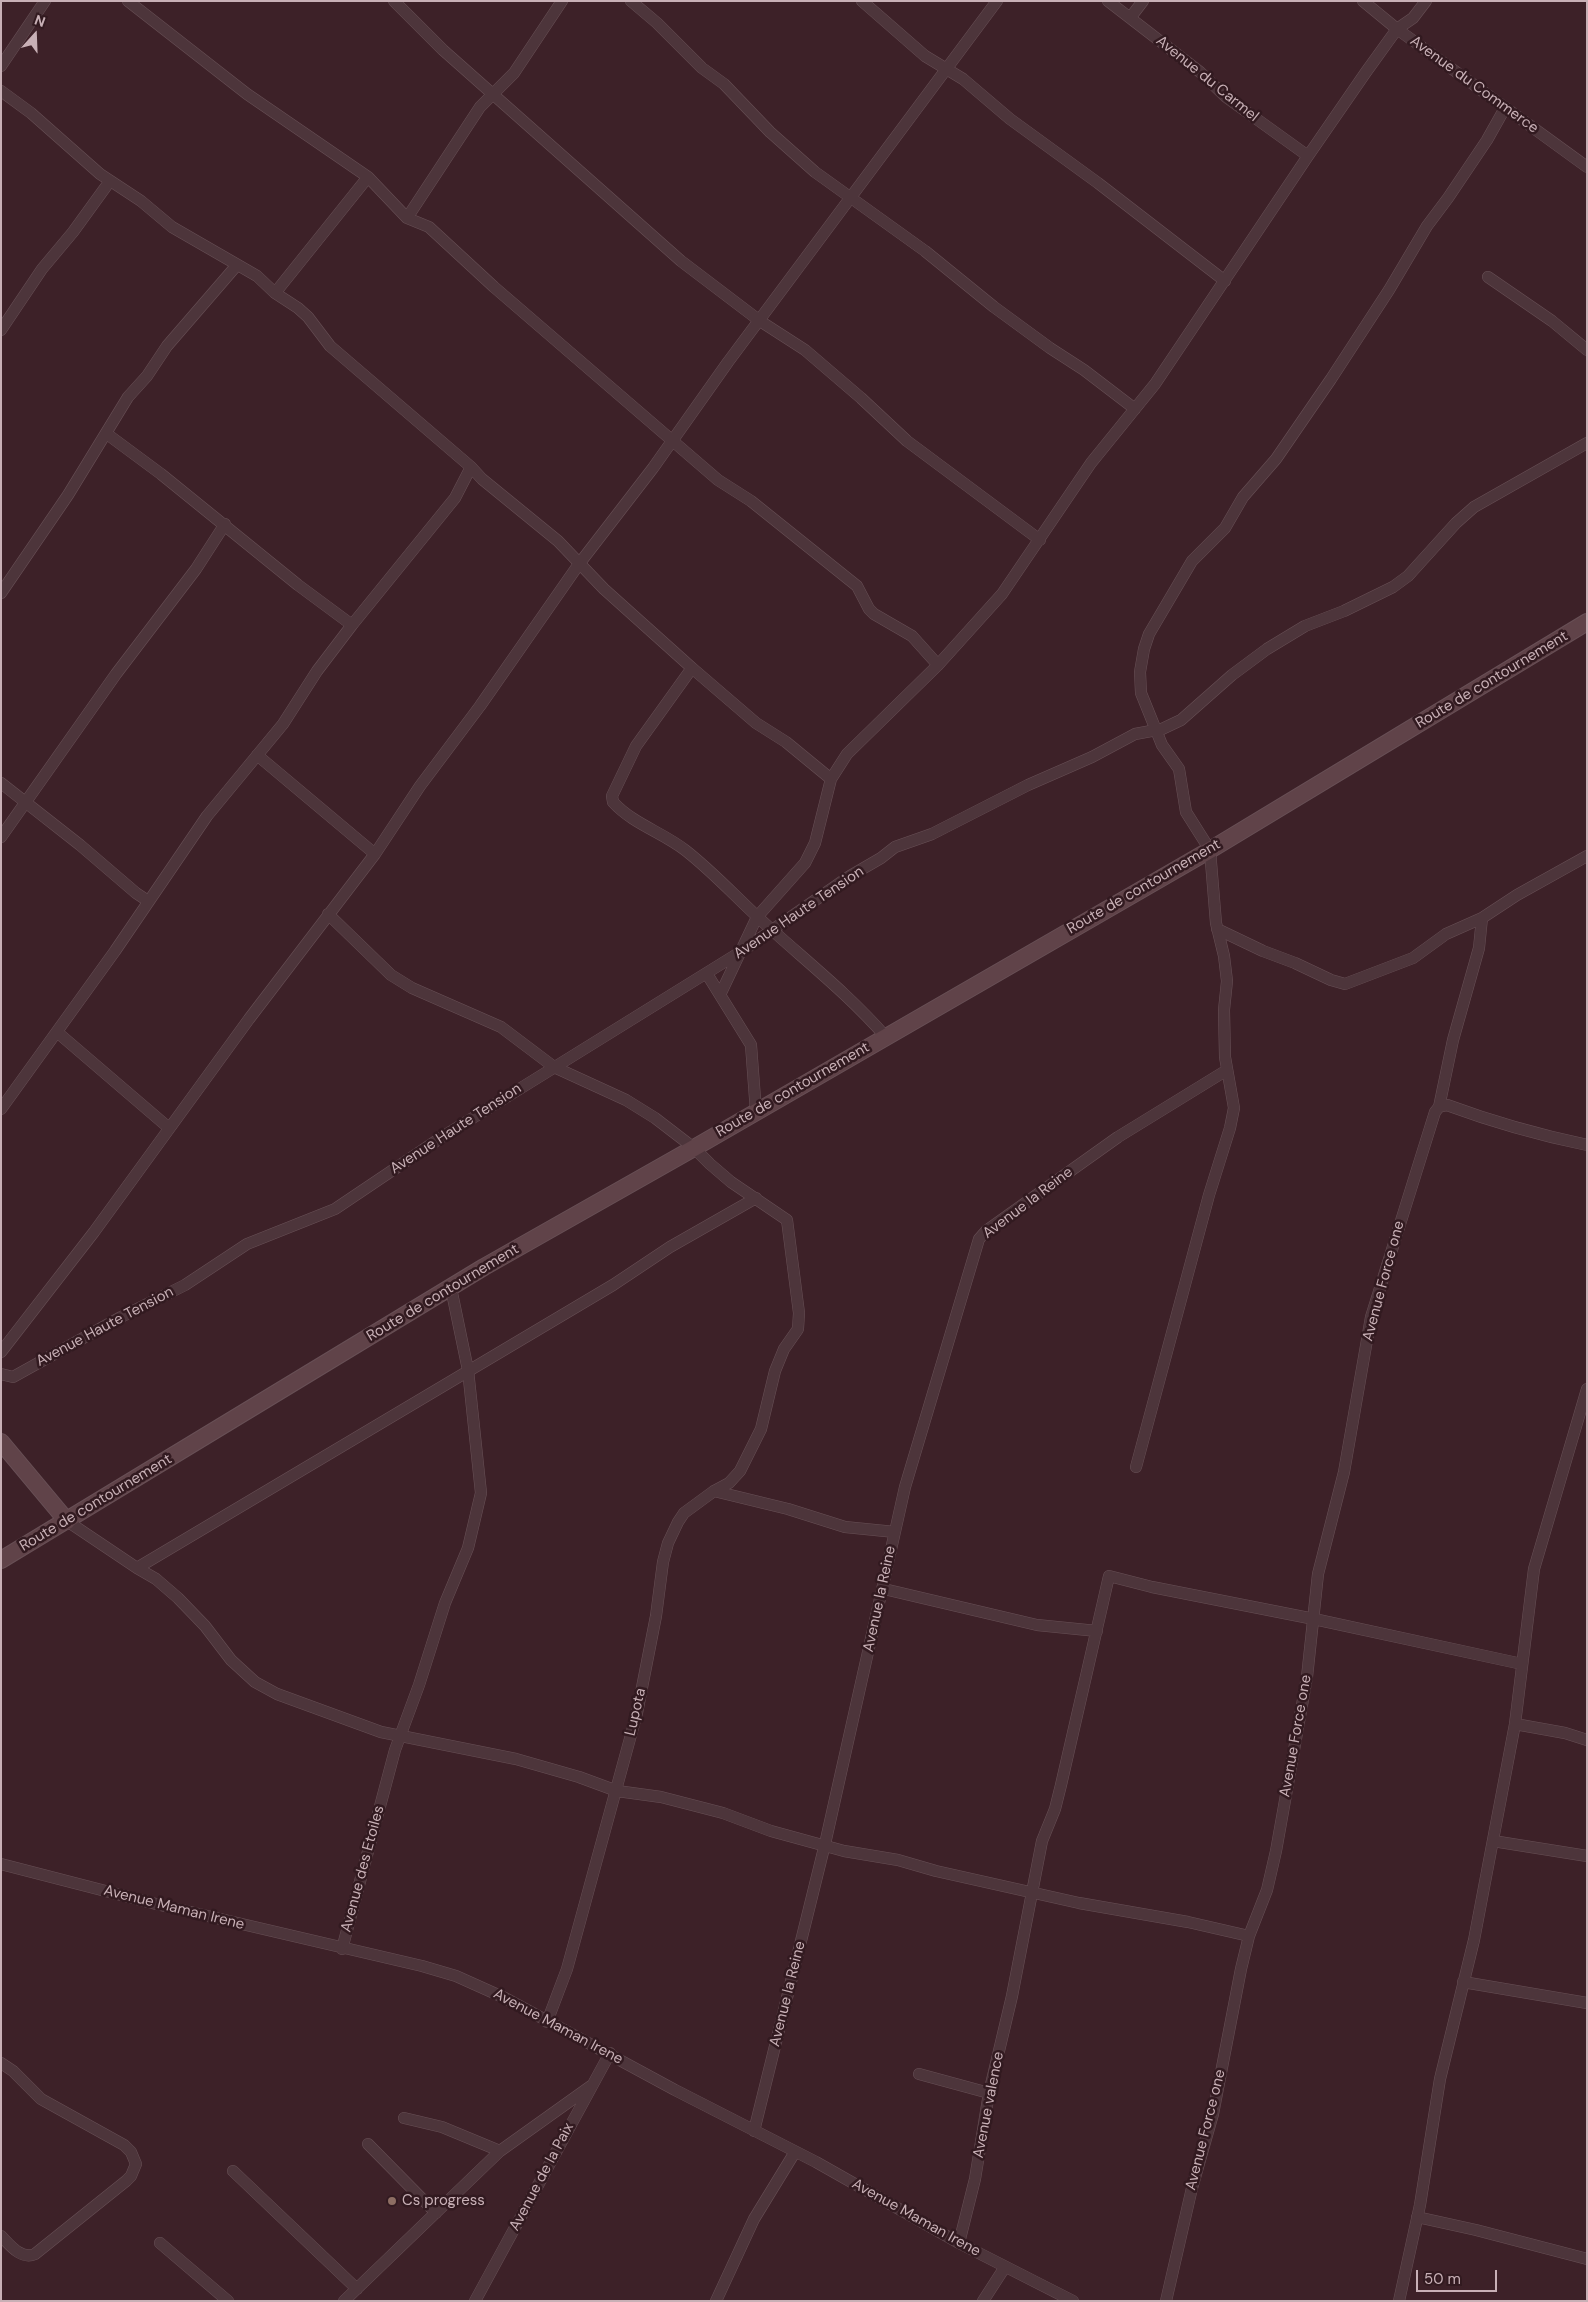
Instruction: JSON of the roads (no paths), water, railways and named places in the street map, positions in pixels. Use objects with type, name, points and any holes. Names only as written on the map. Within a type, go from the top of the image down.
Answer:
[{"type":"street","points":[[1,66],[45,1]]},
{"type":"street","points":[[128,1],[247,94],[368,177],[407,218],[429,226],[494,287],[718,480],[750,501],[857,586],[868,609],[912,636],[938,665]]},
{"type":"street","points":[[394,1],[443,50],[681,261],[760,321],[795,342],[827,368],[906,441],[1040,540]]},
{"type":"street","points":[[407,218],[480,107],[514,72],[562,1]]},
{"type":"street","points":[[631,1],[657,23],[702,68],[724,84],[770,132],[815,172],[850,199],[925,251],[987,302],[1135,408]]},
{"type":"street","points":[[862,1],[905,41],[963,79],[1010,119],[1113,194],[1225,281]]},
{"type":"street","points":[[1,1352],[94,1232],[328,914],[375,854],[420,786],[480,706],[578,564],[672,441],[997,1]]},
{"type":"street","name":"Avenue du Carmel","points":[[1108,1],[1200,72],[1226,97],[1308,156]]},
{"type":"street","points":[[1130,18],[1143,1]]},
{"type":"street","name":"Avenue du Commerce","points":[[1363,1],[1397,29],[1587,167]]},
{"type":"street","points":[[720,995],[757,917],[805,862],[815,843],[831,779],[847,754],[938,665],[996,601],[1040,540],[1091,463],[1155,384],[1308,156],[1397,29],[1413,18],[1426,1]]},
{"type":"street","points":[[1,91],[31,113],[84,161],[178,231],[257,276],[275,293],[298,308],[308,317],[330,346],[471,467],[482,479],[508,498],[558,541],[578,564],[692,668],[756,723],[786,742],[831,779]]},
{"type":"street","points":[[1136,1467],[1234,1108],[1227,1070],[1224,1010],[1227,981],[1224,956],[1217,929],[1210,850],[1200,830],[1186,812],[1179,770],[1162,745],[1141,693],[1140,672],[1148,634],[1192,561],[1225,528],[1243,497],[1276,458],[1331,380],[1389,290],[1427,226],[1487,140],[1505,108]]},
{"type":"street","points":[[275,293],[368,177]]},
{"type":"street","points":[[1,330],[42,269],[73,232],[110,181]]},
{"type":"street","points":[[1,593],[68,495],[128,397],[147,376],[167,346],[237,265]]},
{"type":"street","points":[[1488,277],[1552,320],[1587,350]]},
{"type":"street","points":[[107,434],[225,524],[298,585],[352,625]]},
{"type":"street","name":"Avenue Haute Tension","points":[[1,1374],[13,1377],[121,1317],[185,1285],[247,1244],[336,1209],[442,1137],[707,974],[850,876],[902,844],[932,834],[1028,784],[1092,757],[1135,734],[1156,730],[1181,720],[1194,712],[1247,663],[1281,639],[1362,602],[1401,581],[1414,570],[1456,523],[1474,507],[1587,443]]},
{"type":"street","points":[[1,1110],[207,816],[283,724],[317,671],[454,498],[471,467]]},
{"type":"street","points":[[1,837],[116,674],[198,567],[225,524]]},
{"type":"street","name":"Route de contournement","points":[[1,1560],[451,1288],[484,1266],[694,1148],[1210,850],[1587,622]]},
{"type":"street","points":[[692,668],[627,760],[612,800],[639,823],[684,849],[757,917],[861,1008],[885,1036]]},
{"type":"street","points":[[257,755],[375,854]]},
{"type":"street","points":[[1,783],[148,901]]},
{"type":"street","points":[[1217,929],[1330,980],[1345,984],[1413,958],[1446,934],[1482,918],[1517,894],[1587,856]]},
{"type":"street","name":"Lupota","points":[[328,914],[391,975],[412,988],[501,1027],[554,1067],[626,1100],[655,1118],[694,1148],[724,1176],[787,1220],[800,1313],[798,1329],[784,1349],[775,1371],[761,1429],[740,1471],[729,1482],[684,1513],[668,1543],[663,1562],[656,1616],[637,1714],[567,1970],[547,2022]]},
{"type":"street","name":"Avenue Force one","points":[[1166,2301],[1192,2188],[1213,2114],[1229,2026],[1249,1936],[1268,1890],[1306,1676],[1318,1574],[1344,1472],[1372,1317],[1416,1170],[1435,1112],[1439,1107],[1453,1040],[1479,948],[1482,918]]},
{"type":"street","points":[[707,974],[746,1034],[751,1045],[756,1112]]},
{"type":"street","points":[[57,1032],[169,1128]]},
{"type":"street","name":"Avenue la Reine","points":[[754,2131],[825,1844],[837,1785],[884,1589],[905,1487],[979,1239],[986,1231],[1118,1138],[1227,1070]]},
{"type":"street","points":[[1439,1107],[1447,1105],[1527,1132],[1587,1145]]},
{"type":"street","points":[[136,1568],[613,1285],[670,1247],[756,1198]]},
{"type":"street","name":"Avenue des Etoiles","points":[[342,1949],[384,1789],[400,1736],[419,1685],[445,1603],[468,1548],[481,1493],[468,1370],[451,1288]]},
{"type":"street","points":[[1399,2301],[1417,2217],[1440,2079],[1493,1841],[1515,1724],[1534,1569],[1587,1390]]},
{"type":"street","points":[[1,1442],[67,1521],[136,1568],[156,1579],[178,1598],[205,1626],[231,1660],[255,1682],[277,1694],[381,1732],[516,1759],[579,1777],[617,1791],[647,1794],[723,1813],[771,1831],[825,1844],[844,1851],[898,1860],[1033,1893],[1188,1922],[1249,1936]]},
{"type":"street","points":[[714,1491],[788,1509],[845,1528],[895,1532]]},
{"type":"street","name":"Avenue valence","points":[[960,2243],[975,2179],[989,2093],[1018,1967],[1042,1841],[1055,1809],[1109,1576],[1152,1587],[1314,1619]]},
{"type":"street","points":[[884,1589],[1037,1625],[1097,1631]]},
{"type":"street","points":[[1314,1619],[1522,1664]]},
{"type":"street","points":[[1515,1724],[1565,1733],[1587,1740]]},
{"type":"street","points":[[1493,1841],[1587,1856]]},
{"type":"street","name":"Avenue Maman Irene","points":[[1,1864],[342,1949],[422,1966],[456,1976],[505,1998],[547,2022],[610,2053],[960,2243],[1073,2301]]},
{"type":"street","points":[[1463,1982],[1587,2003]]},
{"type":"street","name":"Avenue de la Paix","points":[[475,2301],[610,2053]]},
{"type":"street","points":[[1,2063],[13,2071],[41,2099],[124,2145],[131,2152],[136,2164],[126,2181],[35,2254],[30,2256],[23,2254],[12,2248],[1,2236]]},
{"type":"street","points":[[919,2074],[989,2093]]},
{"type":"street","points":[[344,2301],[500,2150],[591,2086]]},
{"type":"street","points":[[404,2118],[442,2127],[500,2150]]},
{"type":"street","points":[[368,2144],[436,2213]]},
{"type":"street","points":[[716,2301],[754,2219],[795,2152]]},
{"type":"street","points":[[233,2171],[356,2289]]},
{"type":"street","points":[[1417,2217],[1476,2230],[1587,2259]]},
{"type":"street","points":[[160,2243],[228,2301]]},
{"type":"street","points":[[983,2301],[1005,2267]]},
{"type":"place","name":"Cs progress","points":[[392,2201]]}]
